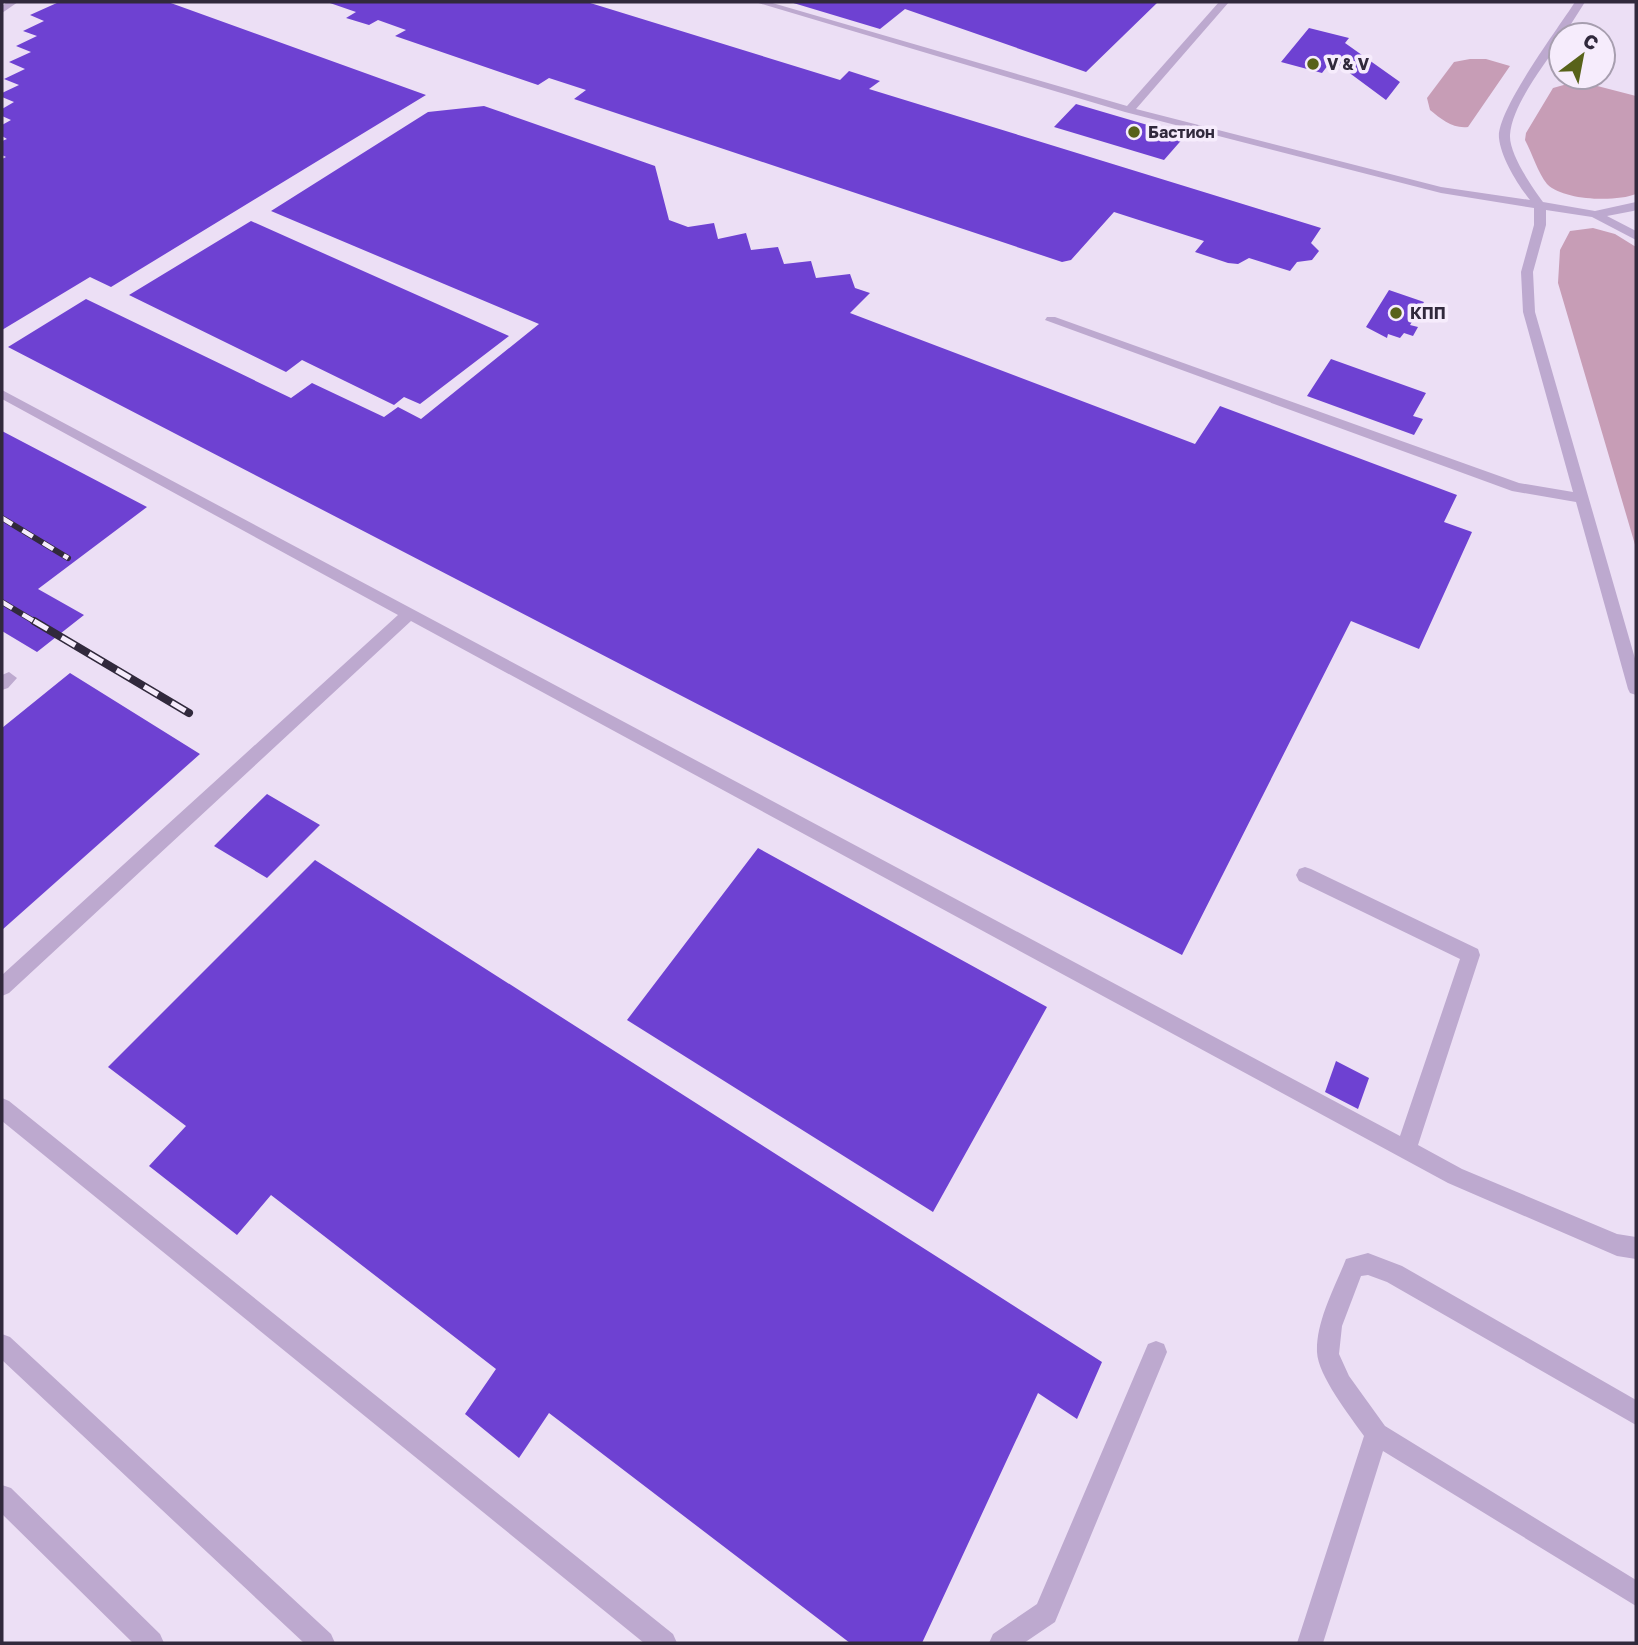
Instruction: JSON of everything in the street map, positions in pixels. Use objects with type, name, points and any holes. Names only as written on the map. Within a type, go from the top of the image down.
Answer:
[{"type":"lane","points":[[2,10],[13,2]]},
{"type":"lane","points":[[760,2],[1129,110],[1441,190],[1595,214],[1629,209],[1636,205]]},
{"type":"lane","points":[[1129,110],[1224,2]]},
{"type":"lane","points":[[1580,2],[1511,110],[1504,137],[1520,179],[1540,206],[1540,225],[1527,272],[1529,312],[1636,689]]},
{"type":"lane","points":[[1595,214],[1636,236]]},
{"type":"lane","points":[[1051,320],[1517,488],[1582,498]]},
{"type":"lane","points":[[2,394],[1406,1150],[1493,1192],[1617,1245],[1636,1248]]},
{"type":"lane","points":[[2,987],[410,613]]},
{"type":"lane","points":[[1305,875],[1471,956],[1406,1150]]},
{"type":"lane","points":[[2,1108],[664,1643]]},
{"type":"lane","points":[[1636,1413],[1394,1275],[1368,1264],[1354,1267],[1331,1326],[1328,1354],[1341,1384],[1377,1434],[1636,1594]]},
{"type":"lane","points":[[2,1345],[322,1643]]},
{"type":"lane","points":[[1002,1643],[1046,1613],[1156,1352]]},
{"type":"lane","points":[[1310,1643],[1377,1434]]},
{"type":"lane","points":[[2,1497],[151,1643]]},
{"type":"shaded area","points":[[1486,59],[1510,66],[1468,127],[1452,125],[1430,110],[1427,98],[1454,62]]},
{"type":"shaded area","points":[[1551,91],[1617,91],[1636,96],[1636,194],[1604,199],[1577,197],[1555,190],[1541,174],[1525,140],[1526,133]]},
{"type":"shaded area","points":[[1593,228],[1615,234],[1636,247],[1636,548],[1558,283],[1560,250],[1570,231]]},
{"type":"building","points":[[59,2],[168,2],[426,95],[111,287],[90,277],[2,330],[2,159],[6,157],[2,155],[2,141],[7,139],[2,136],[2,125],[11,120],[2,116],[2,109],[14,102],[2,97],[2,93],[19,85],[4,79],[25,69],[9,62],[31,52],[16,46],[37,36],[23,31],[44,21],[30,15]]},
{"type":"building","points":[[327,2],[587,2],[840,80],[849,71],[880,81],[869,89],[1321,228],[1311,243],[1319,251],[1312,260],[1297,262],[1290,271],[1249,258],[1238,264],[1228,263],[1195,252],[1204,241],[1114,212],[1071,260],[1062,262],[574,99],[586,90],[549,78],[538,85],[395,36],[406,30],[378,20],[369,25],[346,18],[356,12]]},
{"type":"building","points":[[790,2],[1158,2],[1086,72],[905,9],[880,29]]},
{"type":"building","points":[[1309,28],[1349,38],[1345,43],[1400,82],[1386,100],[1332,60],[1322,73],[1281,62]]},
{"type":"building","points":[[1076,104],[1185,136],[1164,160],[1054,127]]},
{"type":"building","points":[[484,106],[655,166],[669,220],[688,227],[714,223],[718,239],[746,233],[751,250],[778,247],[784,264],[811,261],[816,278],[850,274],[855,288],[870,293],[850,313],[1195,444],[1220,406],[1457,495],[1444,522],[1472,532],[1419,649],[1351,621],[1182,955],[8,347],[86,299],[291,398],[312,383],[384,417],[398,407],[421,419],[539,324],[271,211],[428,112]]},
{"type":"building","points":[[251,221],[509,336],[420,404],[404,397],[394,405],[302,360],[286,372],[129,295]]},
{"type":"building","name":"КПП","points":[[1389,290],[1424,302],[1410,325],[1418,327],[1413,336],[1404,333],[1400,338],[1388,334],[1387,338],[1366,327]]},
{"type":"building","points":[[1331,359],[1426,393],[1413,416],[1423,419],[1414,435],[1307,396]]},
{"type":"building","points":[[2,431],[147,507],[38,589],[84,615],[37,652],[2,631]]},
{"type":"building","points":[[70,673],[200,754],[2,930],[2,728]]},
{"type":"building","points":[[267,794],[320,825],[267,878],[214,846]]},
{"type":"building","points":[[758,848],[1047,1007],[933,1212],[627,1020]]},
{"type":"building","points":[[315,860],[1102,1362],[1077,1419],[1038,1393],[922,1643],[850,1643],[549,1413],[519,1458],[465,1414],[496,1369],[271,1195],[237,1235],[149,1166],[186,1126],[108,1067]]},
{"type":"building","points":[[1336,1061],[1369,1078],[1358,1109],[1325,1092]]},
{"type":"railway","points":[[2,518],[68,558]]},
{"type":"railway","points":[[2,602],[37,623]]},
{"type":"railway","points":[[34,621],[189,713]]},
{"type":"place","name":"V & V","points":[[1313,64]]},
{"type":"place","name":"Бастион","points":[[1134,132]]},
{"type":"place","name":"КПП","points":[[1396,313]]}]
